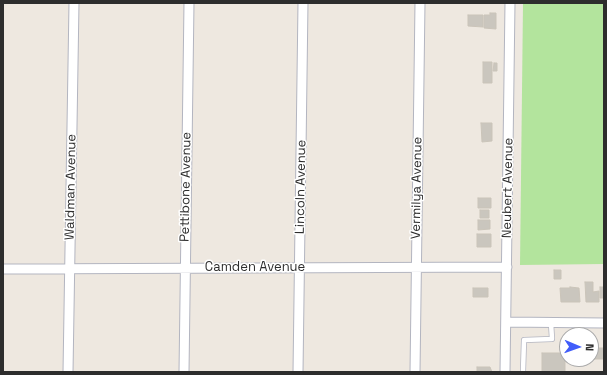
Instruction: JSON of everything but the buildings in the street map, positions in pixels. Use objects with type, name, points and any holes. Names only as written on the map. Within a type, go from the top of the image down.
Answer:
[{"type":"street","name":"Waldman Avenue","points":[[68,372],[74,3]]},
{"type":"street","name":"Pettibone Avenue","points":[[184,372],[189,3]]},
{"type":"street","name":"Lincoln Avenue","points":[[298,372],[303,3]]},
{"type":"street","name":"Vermilya Avenue","points":[[415,372],[420,3]]},
{"type":"street","name":"Neubert Avenue","points":[[505,372],[510,3]]},
{"type":"street","name":"Camden Avenue","points":[[3,269],[70,270],[507,266]]},
{"type":"street","points":[[506,322],[604,323]]},
{"type":"lane","points":[[523,372],[524,340],[552,339],[551,323]]},
{"type":"green space","points":[[523,3],[604,3],[604,264],[520,265]]}]
